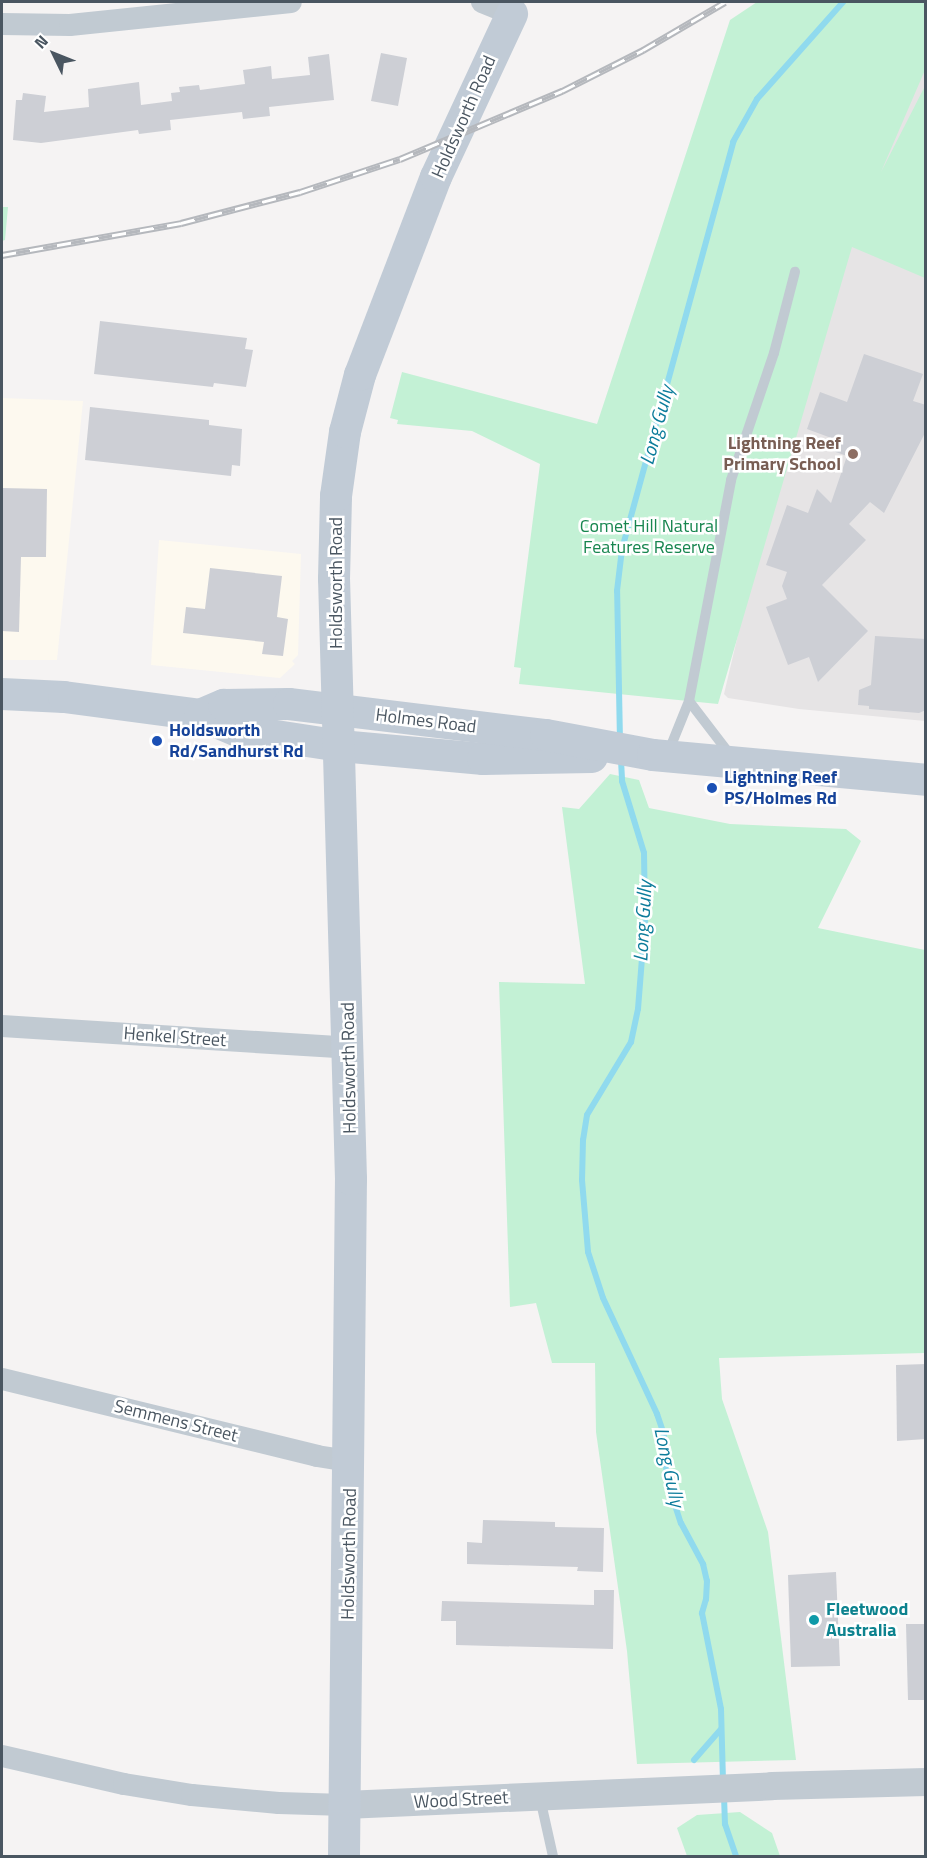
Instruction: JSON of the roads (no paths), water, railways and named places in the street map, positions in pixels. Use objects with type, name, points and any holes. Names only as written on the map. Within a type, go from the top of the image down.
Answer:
[{"type":"main road","name":"Holdsworth Road","points":[[344,1857],[350,1461],[349,1048],[334,579],[336,496],[340,461],[357,385],[436,177],[514,8]]},
{"type":"main road","name":"Holmes Road","points":[[2,694],[57,697],[200,715],[236,730],[340,746],[483,759],[632,753]]},
{"type":"main road","name":"Holmes Road","points":[[200,715],[224,705],[289,704],[632,753],[926,780]]},
{"type":"street","points":[[2,24],[70,25],[291,2]]},
{"type":"street","points":[[482,2],[514,8]]},
{"type":"street","name":"Henkel Street","points":[[2,1026],[349,1048]]},
{"type":"street","name":"Semmens Street","points":[[2,1379],[317,1456],[350,1461]]},
{"type":"street","name":"Wood Street","points":[[2,1756],[123,1784],[192,1795],[279,1803],[345,1805],[926,1782]]},
{"type":"lane","points":[[632,753],[689,701],[731,480],[771,363],[795,272]]},
{"type":"lane","points":[[689,701],[736,763]]},
{"type":"lane","points":[[540,1796],[553,1857]]},
{"type":"waterway","name":"Long Gully","points":[[620,741],[617,591],[622,549],[733,142],[757,99],[843,2]]},
{"type":"waterway","name":"Long Gully","points":[[621,760],[622,781],[644,853],[645,920],[638,1009],[631,1042],[587,1115],[583,1140],[582,1180],[588,1252],[603,1298],[657,1414],[664,1434],[664,1457],[671,1493],[681,1523],[703,1564],[707,1581],[702,1613],[721,1709],[723,1780]]},
{"type":"waterway","points":[[694,1760],[721,1729]]},
{"type":"waterway","name":"Long Gully","points":[[724,1796],[725,1824],[736,1856]]},
{"type":"railway","points":[[2,255],[181,223],[300,192],[400,159],[562,91],[643,50],[725,2]]},
{"type":"place","name":"Lightning Reef Primary School","points":[[853,454]]},
{"type":"place","name":"Holdsworth Rd/Sandhurst Rd","points":[[157,741]]},
{"type":"place","name":"Lightning Reef PS/Holmes Rd","points":[[712,788]]},
{"type":"place","name":"Fleetwood Australia","points":[[814,1620]]},
{"type":"park label","name":"Comet Hill Natural Features Reserve","points":[[649,537]]}]
